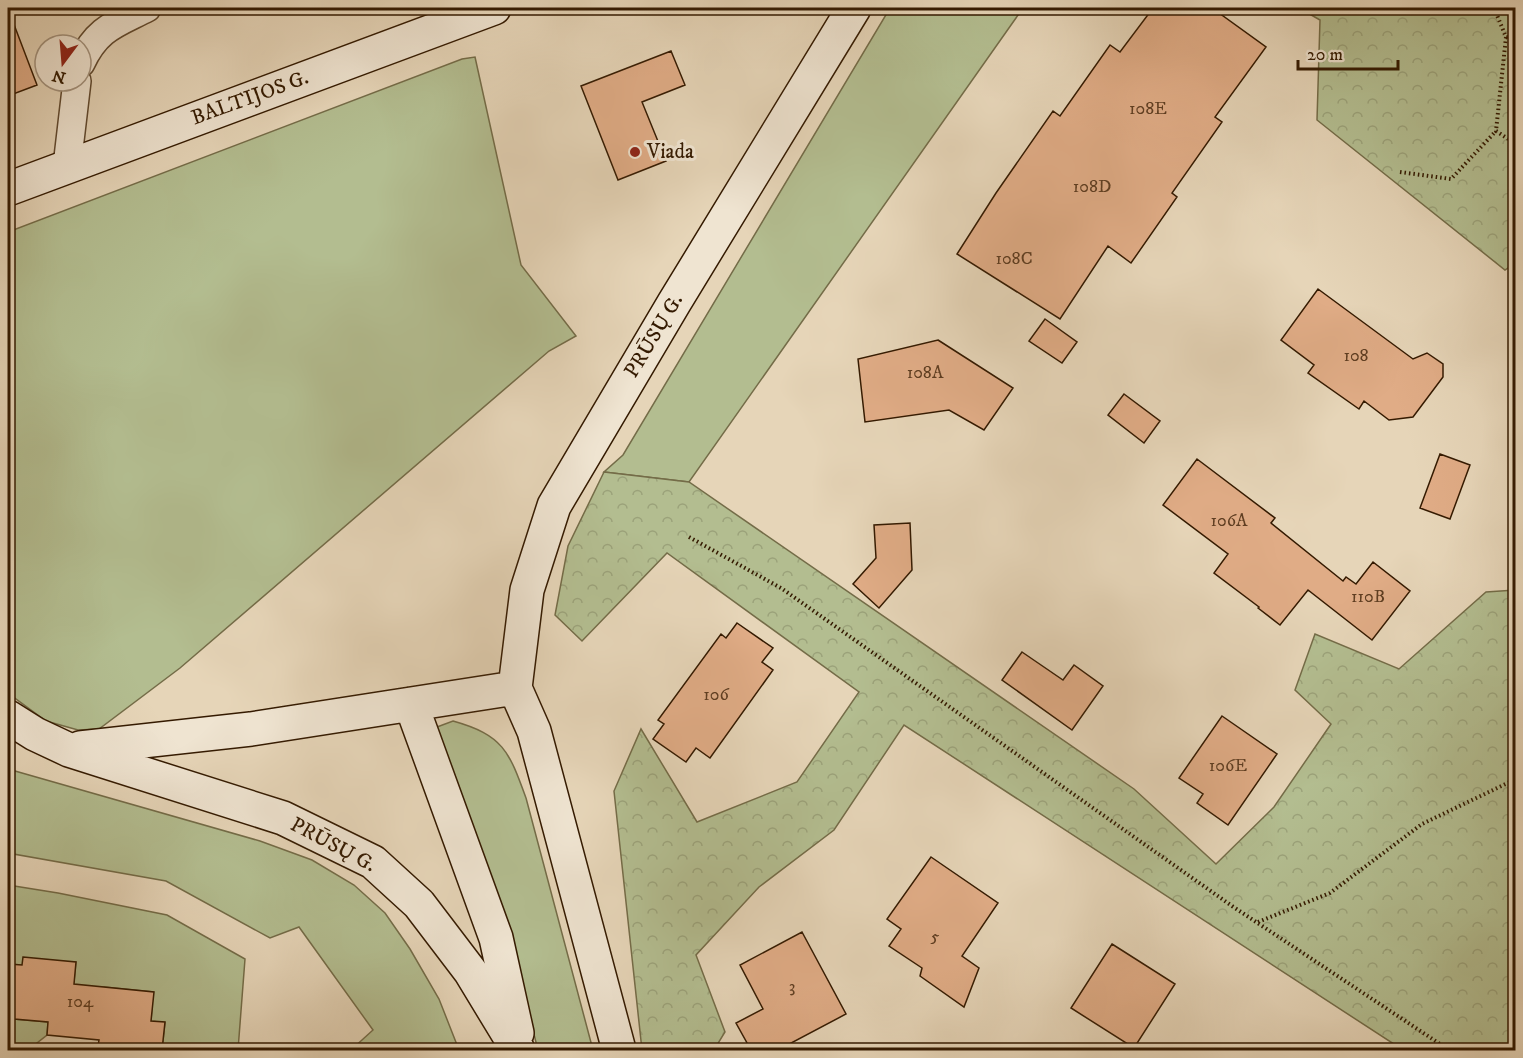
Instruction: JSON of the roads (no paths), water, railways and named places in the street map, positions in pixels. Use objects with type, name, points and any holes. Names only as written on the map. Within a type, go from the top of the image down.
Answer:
[{"type":"main road","name":"BALTIJOS G.","points":[[8,189],[494,8]]},
{"type":"main road","name":"PRŪSŲ G.","points":[[515,688],[526,590],[554,506],[674,303],[854,8]]},
{"type":"main road","points":[[69,750],[251,729],[515,688],[534,731],[619,1050]]},
{"type":"main road","name":"PRŪSŲ G.","points":[[411,704],[496,938],[519,1050]]},
{"type":"main road","name":"PRŪSŲ G.","points":[[8,717],[35,734],[69,750],[283,818],[373,862],[419,904],[470,971],[519,1050]]},
{"type":"street","points":[[93,41],[101,32],[147,8]]},
{"type":"street","points":[[67,166],[76,93]]},
{"type":"place","name":"Viada","points":[[635,152]]}]
